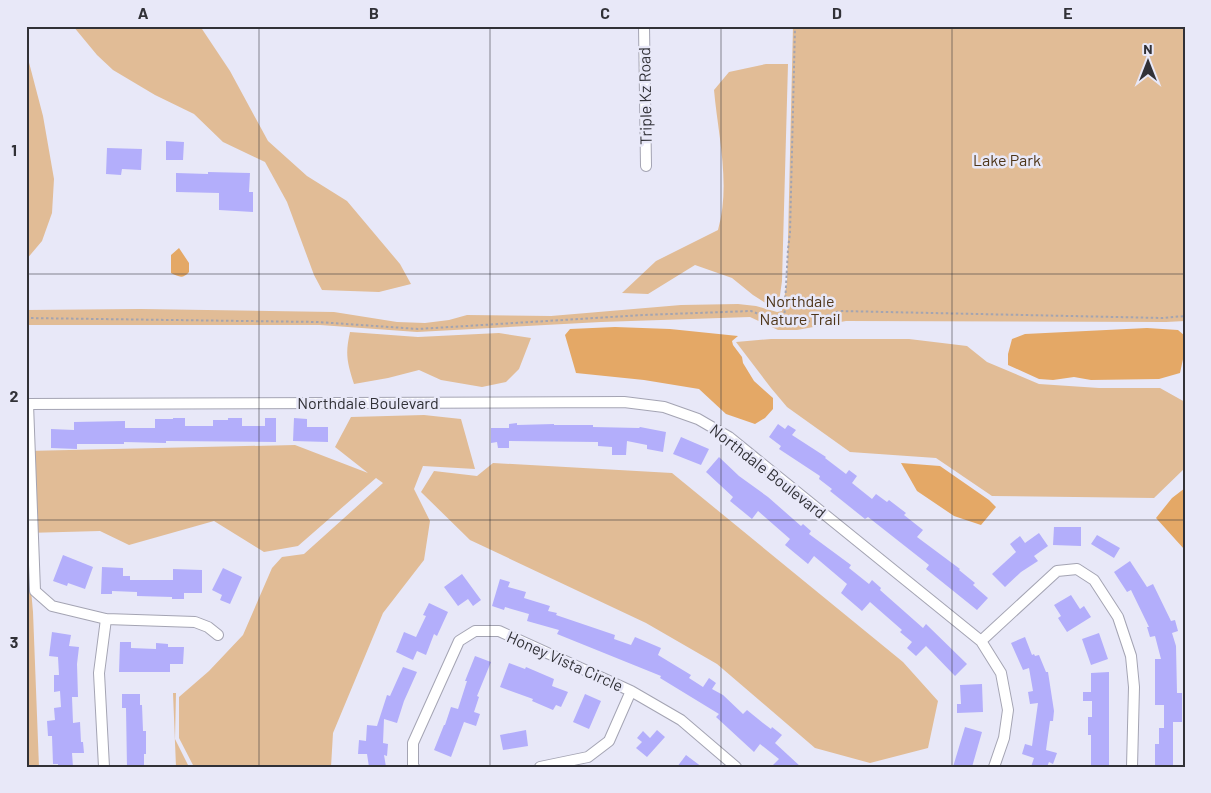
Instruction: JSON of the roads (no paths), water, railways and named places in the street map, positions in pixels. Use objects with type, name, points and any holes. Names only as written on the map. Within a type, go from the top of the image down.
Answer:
[{"type":"street","name":"Triple Kz Road","points":[[644,26],[646,166]]},
{"type":"street","name":"Northdale Boulevard","points":[[27,404],[624,402],[664,407],[698,419],[729,437],[981,641],[1001,673],[1008,710],[1004,738],[994,767]]},
{"type":"street","points":[[27,404],[35,591],[52,606],[106,619],[195,622],[208,627],[218,635]]},
{"type":"street","points":[[981,641],[1058,571],[1077,569],[1094,580],[1118,617],[1131,656],[1134,687],[1132,767]]},
{"type":"street","points":[[104,767],[99,673],[106,619]]},
{"type":"street","name":"Honey Vista Circle","points":[[414,767],[413,743],[459,641],[475,631],[499,631],[631,690],[681,720],[736,767]]},
{"type":"street","name":"Honey Vista Circle","points":[[540,767],[588,757],[609,741],[631,690]]},
{"type":"park label","name":"Lake Park","points":[[1007,160]]},
{"type":"park label","name":"Northdale Nature Trail","points":[[800,310]]}]
